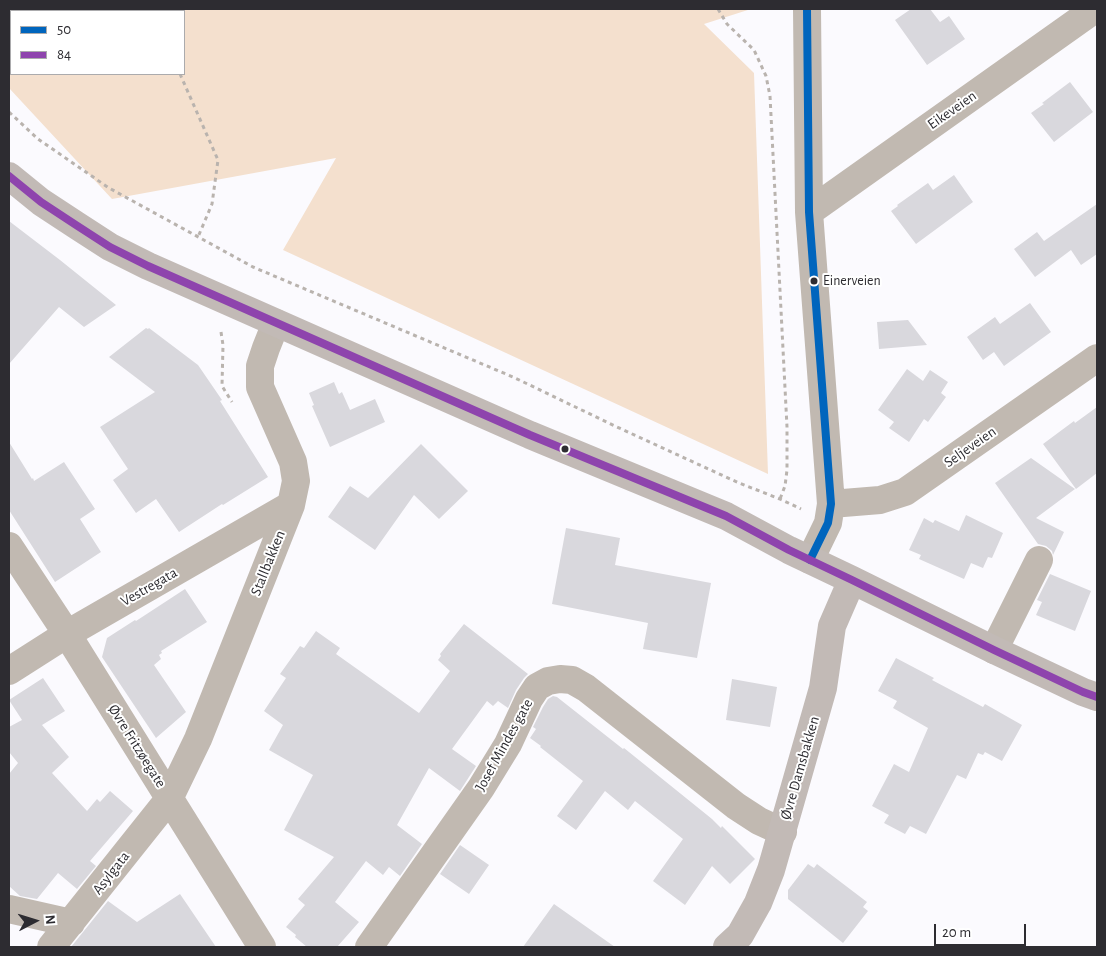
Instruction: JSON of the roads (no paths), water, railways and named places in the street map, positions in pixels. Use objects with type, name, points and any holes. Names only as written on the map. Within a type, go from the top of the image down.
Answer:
[{"type":"main road","points":[[9,176],[42,202],[110,246],[148,266],[530,435],[726,516],[789,550],[994,650],[1097,697]]},
{"type":"main road","name":"Øvre Damsbakken","points":[[740,943],[771,870],[822,688],[832,626],[852,580]]},
{"type":"street","points":[[807,9],[809,212],[831,504],[828,523],[810,560]]},
{"type":"street","name":"Eikeveien","points":[[809,212],[1095,9]]},
{"type":"street","name":"Stallbakken","points":[[170,799],[198,739],[291,505],[296,482],[292,462],[260,387],[260,366],[276,323]]},
{"type":"street","name":"Seljeveien","points":[[831,504],[880,500],[905,492],[1097,358]]},
{"type":"street","name":"Vestregata","points":[[9,671],[68,634],[291,505]]},
{"type":"street","name":"Øvre Fritzøegate","points":[[9,546],[68,634],[262,947]]},
{"type":"street","points":[[994,650],[1039,560]]},
{"type":"street","name":"Josef Mindes gate","points":[[369,947],[481,788],[508,744],[537,686],[548,681],[572,680],[586,688],[736,806],[782,832]]},
{"type":"street","name":"Asylgata","points":[[51,947],[170,799]]},
{"type":"street","points":[[9,909],[71,923]]},
{"type":"place","name":"Einerveien","points":[[814,281]]}]
